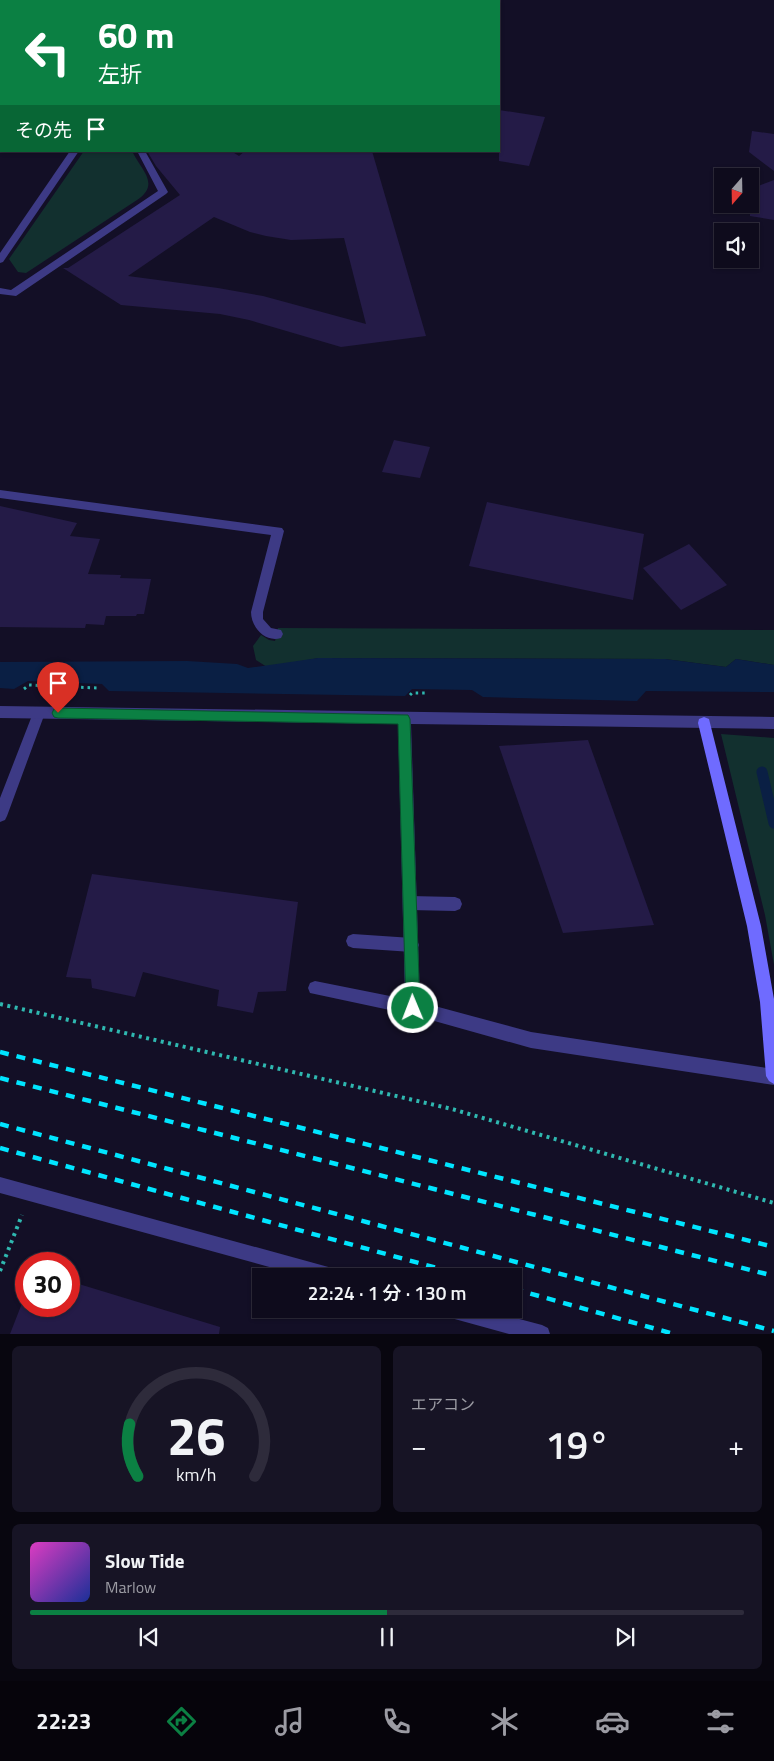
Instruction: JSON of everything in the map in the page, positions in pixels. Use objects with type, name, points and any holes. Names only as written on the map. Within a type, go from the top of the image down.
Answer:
[{"type":"street","points":[[0,260],[74,152]]},
{"type":"street","points":[[0,291],[13,294],[163,192],[142,152]]},
{"type":"street","points":[[0,494],[278,531],[257,612],[257,621],[267,632],[277,634]]},
{"type":"street","points":[[0,712],[774,723]]},
{"type":"street","points":[[0,816],[39,713]]},
{"type":"street","points":[[404,719],[413,1008]]},
{"type":"street","points":[[315,988],[413,1008],[531,1040],[774,1077],[772,1034],[754,926],[704,723]]},
{"type":"street","points":[[410,903],[455,904]]},
{"type":"street","points":[[353,941],[412,945]]},
{"type":"street","points":[[0,1185],[303,1268]]},
{"type":"street","points":[[484,1318],[542,1334]]},
{"type":"path","points":[[0,1004],[452,1109],[774,1203]]},
{"type":"path","points":[[0,1271],[30,1194]]},
{"type":"green space","points":[[83,152],[133,152],[147,177],[148,188],[144,194],[26,273],[18,272],[9,259]]},
{"type":"green space","points":[[278,628],[774,630],[774,665],[736,659],[726,667],[665,659],[319,658],[267,667],[256,660],[253,646],[261,635],[275,641]]},
{"type":"green space","points":[[721,734],[774,738],[774,965],[765,915]]},
{"type":"water","points":[[318,658],[665,659],[726,667],[736,659],[774,665],[774,692],[646,691],[637,701],[483,697],[472,690],[412,689],[405,696],[109,691],[102,684],[28,681],[14,689],[0,688],[0,662],[187,661],[237,664],[248,668]]},
{"type":"building","points":[[500,110],[545,117],[529,166],[499,161]]},
{"type":"building","points":[[752,131],[774,134],[774,171],[749,152]]},
{"type":"building","points":[[148,152],[233,152],[239,156],[244,152],[372,152],[426,336],[341,347],[249,320],[220,314],[121,305],[63,268],[68,268],[180,195],[156,166]],"holes":[[[214,217],[250,232],[291,240],[344,238],[366,324],[263,296],[128,276]]]},
{"type":"building","points":[[774,180],[774,220],[750,216],[750,213],[759,213],[759,186]]},
{"type":"building","points":[[394,440],[430,447],[420,478],[382,472]]},
{"type":"building","points":[[487,502],[644,534],[633,600],[469,566]]},
{"type":"building","points":[[0,506],[77,523],[70,536],[100,539],[88,574],[121,575],[120,578],[151,579],[144,614],[137,614],[136,616],[106,616],[104,625],[86,624],[85,628],[0,627]]},
{"type":"building","points":[[689,544],[727,585],[681,610],[643,568]]},
{"type":"building","points":[[588,740],[654,925],[563,933],[499,746]]},
{"type":"building","points":[[92,874],[298,902],[286,991],[258,992],[253,1013],[217,1006],[219,990],[143,972],[135,997],[92,988],[91,979],[66,977]]},
{"type":"building","points":[[80,1284],[220,1327],[219,1334],[10,1334],[17,1317],[80,1317]]},
{"type":"waterway","points":[[762,772],[774,823]]},
{"type":"railway","points":[[0,1052],[774,1247]]},
{"type":"railway","points":[[0,1078],[774,1276]]},
{"type":"railway","points":[[0,1124],[774,1331]]},
{"type":"railway","points":[[0,1148],[437,1268]]},
{"type":"railway","points":[[522,1291],[674,1334]]},
{"type":"route","points":[[58,713],[404,719],[413,1008]]}]
